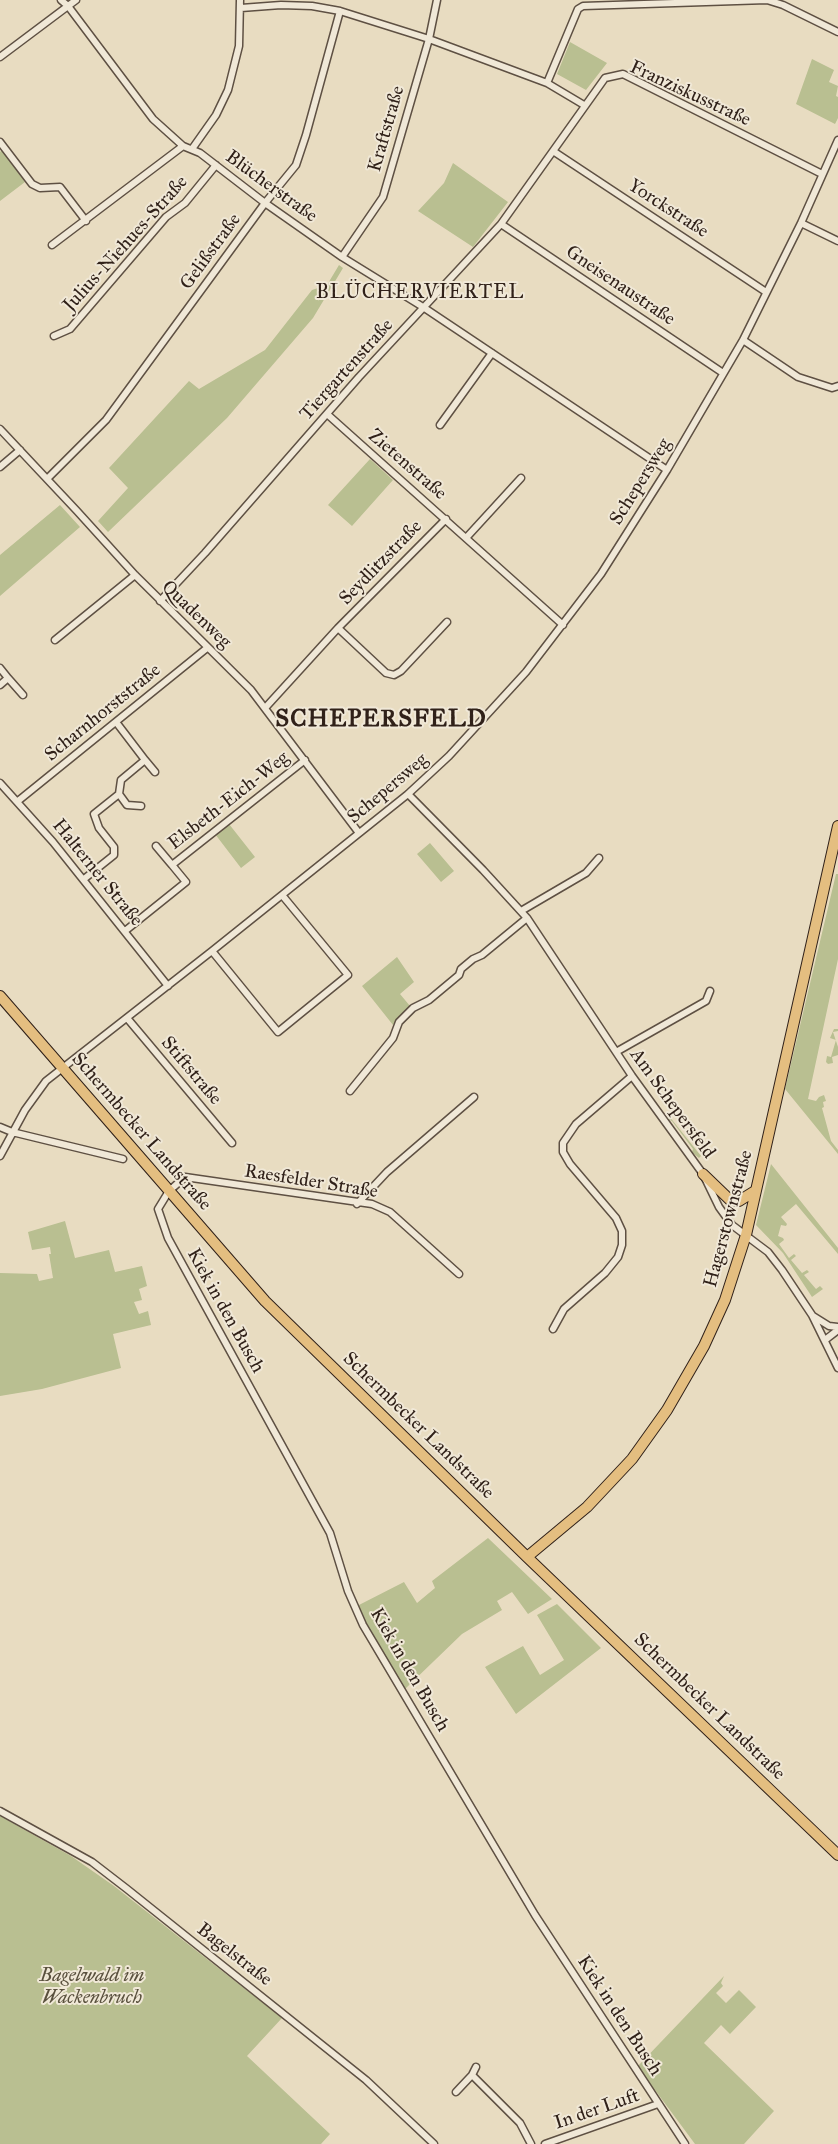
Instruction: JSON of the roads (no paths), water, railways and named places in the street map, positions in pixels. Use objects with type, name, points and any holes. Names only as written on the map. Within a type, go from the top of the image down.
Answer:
[{"type":"main road","name":"Hagerstownstraße","points":[[526,1557],[586,1507],[632,1459],[663,1416],[704,1346],[725,1300],[746,1235],[754,1191],[772,1123],[838,826]]},
{"type":"main road","name":"Schermbecker Landstraße","points":[[0,996],[265,1301],[526,1557],[838,1855]]},
{"type":"main road","points":[[703,1174],[730,1200],[739,1201],[754,1191]]},
{"type":"street","name":"Blücherstraße","points":[[61,0],[68,6],[154,119],[184,146],[200,153],[265,203],[342,256],[667,470]]},
{"type":"street","points":[[0,57],[76,0]]},
{"type":"street","points":[[192,149],[212,121],[228,90],[239,46],[240,0]]},
{"type":"street","name":"Kraftstraße","points":[[342,256],[383,196],[429,39],[438,0]]},
{"type":"street","points":[[547,83],[578,9],[583,6],[766,0],[783,5],[838,32]]},
{"type":"street","points":[[241,8],[281,4],[312,6],[340,11],[429,39],[547,83],[584,105]]},
{"type":"street","name":"Gelißstraße","points":[[47,478],[106,420],[265,203],[296,165],[302,150],[340,11]]},
{"type":"street","name":"Franziskusstraße","points":[[584,105],[605,78],[623,74],[822,174]]},
{"type":"street","name":"Tiergartenstraße","points":[[160,601],[327,414],[501,224],[584,105]]},
{"type":"street","name":"Schepersweg","points":[[0,1156],[32,1099],[46,1081],[408,794],[454,750],[526,672],[601,574],[667,470],[743,340],[801,223],[838,140]]},
{"type":"street","points":[[0,142],[32,184],[40,188],[55,186],[64,190],[86,221]]},
{"type":"street","points":[[52,246],[184,146]]},
{"type":"street","name":"Yorckstraße","points":[[553,151],[766,292]]},
{"type":"street","name":"Julius-Niehues-Straße","points":[[54,336],[70,329],[166,218],[185,203],[216,165]]},
{"type":"street","points":[[801,223],[838,241]]},
{"type":"street","name":"Gneisenaustraße","points":[[501,224],[723,373]]},
{"type":"street","points":[[743,340],[798,377],[832,388],[838,386]]},
{"type":"street","points":[[440,426],[492,353]]},
{"type":"street","name":"Zietenstraße","points":[[327,414],[563,625]]},
{"type":"street","name":"Quadenweg","points":[[0,429],[135,575],[266,707],[358,833]]},
{"type":"street","points":[[0,467],[20,450]]},
{"type":"street","points":[[466,538],[521,478]]},
{"type":"street","name":"Seydlitzstraße","points":[[266,707],[338,628],[446,519]]},
{"type":"street","points":[[55,640],[135,575]]},
{"type":"street","name":"Seydlitzstraße","points":[[338,628],[386,673],[394,675],[401,671],[447,622]]},
{"type":"street","name":"Scharnhorststraße","points":[[18,801],[207,648]]},
{"type":"street","points":[[0,668],[23,695]]},
{"type":"street","points":[[0,685],[8,678]]},
{"type":"street","points":[[116,722],[155,772]]},
{"type":"street","points":[[84,879],[114,855],[114,847],[99,828],[94,814],[119,794],[121,780],[145,760]]},
{"type":"street","name":"Elsbeth-Eich-Weg","points":[[172,865],[305,760]]},
{"type":"street","name":"Halterner Straße","points":[[0,783],[18,801],[84,879],[168,986]]},
{"type":"street","points":[[119,794],[127,805],[141,806]]},
{"type":"street","name":"Am Schepersfeld","points":[[408,794],[527,918],[632,1076],[703,1174],[719,1207],[732,1224],[768,1252],[782,1270],[812,1315],[826,1340],[838,1368]]},
{"type":"street","name":"Elsbeth-Eich-Weg","points":[[125,931],[186,882],[156,846]]},
{"type":"street","points":[[521,911],[586,873],[599,858]]},
{"type":"street","points":[[212,951],[278,1032],[348,975],[282,895]]},
{"type":"street","points":[[350,1091],[393,1038],[400,1022],[413,1008],[429,1000],[459,975],[461,969],[472,959],[485,952],[527,918]]},
{"type":"street","name":"Am Schepersfeld","points":[[616,1052],[706,1001],[710,991]]},
{"type":"street","name":"Stiftstraße","points":[[127,1018],[232,1143]]},
{"type":"street","points":[[552,1329],[564,1309],[605,1273],[618,1256],[622,1245],[622,1231],[616,1218],[570,1164],[563,1152],[564,1143],[576,1124],[632,1076]]},
{"type":"street","points":[[358,1204],[388,1172],[474,1097]]},
{"type":"street","points":[[0,1127],[12,1132],[123,1159]]},
{"type":"street","name":"Raesfelder Straße","points":[[169,1191],[185,1177],[358,1204],[372,1204],[390,1212],[459,1274]]},
{"type":"street","name":"Kiek in den Busch","points":[[169,1191],[158,1209],[168,1238],[330,1533],[348,1591],[363,1625],[535,1915],[685,2144]]},
{"type":"street","points":[[812,1315],[829,1326],[838,1328]]},
{"type":"street","points":[[826,1340],[838,1328]]},
{"type":"street","name":"Bagelstraße","points":[[0,1811],[92,1862],[128,1889],[359,2075],[434,2144]]},
{"type":"street","points":[[456,2092],[472,2076],[476,2068]]},
{"type":"street","points":[[472,2076],[520,2123],[532,2144]]},
{"type":"street","name":"In der Luft","points":[[545,2144],[658,2104]]},
{"type":"district","name":"BLÜCHERVIERTEL","points":[[420,293]]},
{"type":"district","name":"SCHEPERSFELD","points":[[381,720]]},
{"type":"park label","name":"Bagelwald im Wackenbruch","points":[[92,1987]]}]
